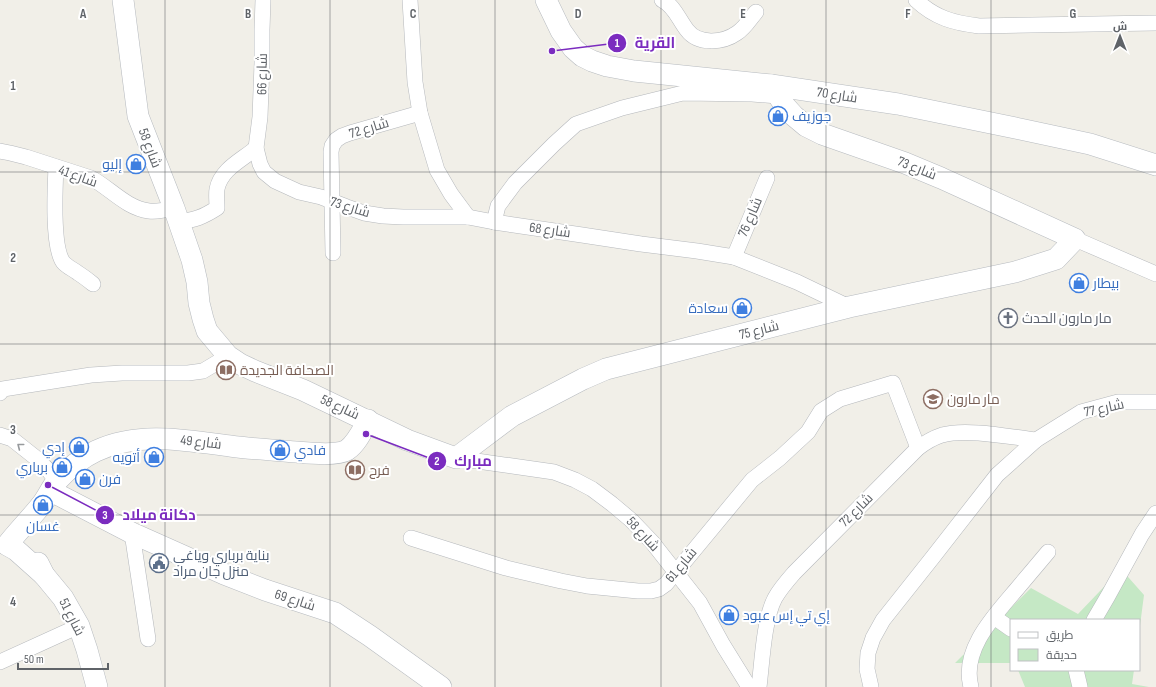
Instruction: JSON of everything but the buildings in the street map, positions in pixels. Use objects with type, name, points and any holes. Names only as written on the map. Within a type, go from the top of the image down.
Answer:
[{"type":"street","name":"شارع 58","points":[[123,0],[138,116],[192,260],[197,282],[199,303],[207,331],[228,356],[240,364],[303,390],[407,440],[456,458],[554,472],[575,480],[592,489],[631,520],[652,542],[700,604],[749,687]]},
{"type":"street","name":"شارع 66","points":[[256,148],[260,117],[263,0]]},
{"type":"street","points":[[410,0],[415,82],[420,113],[437,170],[451,194],[468,217]]},
{"type":"street","name":"شارع 70","points":[[546,0],[561,31],[573,48],[582,56],[607,66],[775,91],[898,104],[1090,144],[1156,165]]},
{"type":"street","points":[[662,0],[673,9],[691,35],[702,40],[715,41],[727,38],[737,33],[756,12]]},
{"type":"street","points":[[916,0],[924,8],[942,18],[959,24],[979,26],[1156,22]]},
{"type":"street","name":"شارع 73","points":[[775,91],[794,116],[806,126],[822,134],[920,169],[1075,239]]},
{"type":"street","points":[[494,222],[498,206],[515,183],[576,124],[622,108],[683,93],[752,94],[775,91]]},
{"type":"street","name":"شارع 72","points":[[333,253],[332,146],[336,140],[350,133],[420,113]]},
{"type":"street","name":"شارع 41","points":[[0,152],[10,153],[91,178],[99,182],[127,203],[139,208],[149,211],[160,211],[193,220],[217,208],[217,190],[220,178],[237,162],[246,157],[256,148]]},
{"type":"street","name":"شارع 73","points":[[256,148],[260,164],[264,172],[275,181],[299,192],[321,197],[364,212],[383,216],[468,217]]},
{"type":"street","points":[[56,167],[55,204],[58,251],[63,261],[69,268],[93,284]]},
{"type":"street","name":"شارع 76","points":[[734,257],[768,178]]},
{"type":"street","name":"شارع 68","points":[[468,217],[734,257],[797,282],[849,307]]},
{"type":"street","points":[[1075,239],[1156,274]]},
{"type":"street","name":"شارع 75","points":[[456,458],[512,416],[583,379],[606,369],[849,307],[1015,272],[1056,259],[1075,239]]},
{"type":"street","points":[[0,392],[3,389],[91,375],[122,373],[188,373],[203,371],[228,356]]},
{"type":"street","name":"شارع 61","points":[[411,538],[506,568],[562,581],[587,586],[651,591],[659,589],[666,584],[752,480],[780,458],[808,432],[821,411],[840,399],[893,383],[918,448]]},
{"type":"street","name":"شارع 77","points":[[871,687],[867,669],[868,653],[873,638],[883,620],[997,475],[1036,440],[1081,412],[1118,402],[1156,402]]},
{"type":"street","name":"شارع 49","points":[[50,492],[76,464],[94,452],[111,445],[131,440],[177,439],[268,450],[310,453],[339,453],[347,450],[359,437],[368,420]]},
{"type":"street","name":"شارع 72","points":[[759,687],[769,614],[777,594],[794,573],[918,448],[928,441],[944,435],[964,432],[1036,440]]},
{"type":"street","points":[[0,435],[12,439],[36,458],[48,470],[50,492]]},
{"type":"street","name":"شارع 69","points":[[50,492],[132,533],[224,574],[265,590],[335,613],[441,687]]},
{"type":"street","name":"شارع 51","points":[[50,492],[9,542],[44,575],[63,598],[79,626],[97,687]]},
{"type":"street","points":[[1095,619],[1142,534],[1156,513]]},
{"type":"street","points":[[132,533],[148,639]]},
{"type":"street","points":[[972,687],[970,675],[973,654],[978,640],[994,617],[1048,552]]},
{"type":"street","points":[[994,617],[1010,628]]},
{"type":"street","points":[[0,662],[79,626]]},
{"type":"street","points":[[1076,671],[1080,687]]},
{"type":"green space","points":[[1121,569],[1144,595],[1140,625],[1140,619],[1010,619],[1010,663],[955,663],[1031,588],[1078,614]]},
{"type":"green space","points":[[1018,671],[1134,671],[1132,684],[1149,687],[1025,687]]},
{"type":"place","name":"القرية","points":[[552,51]]},
{"type":"place","name":"جوزيف","points":[[778,116]]},
{"type":"place","name":"إليو","points":[[136,164]]},
{"type":"place","name":"بيطار","points":[[1079,283]]},
{"type":"place","name":"سعادة","points":[[742,308]]},
{"type":"place","name":"مار مارون الحدث","points":[[1008,318]]},
{"type":"place","name":"الصحافة الجديدة","points":[[226,370]]},
{"type":"place","name":"مار مارون","points":[[933,399]]},
{"type":"place","name":"مبارك","points":[[366,434]]},
{"type":"place","name":"إدي","points":[[79,447]]},
{"type":"place","name":"فادي","points":[[280,450]]},
{"type":"place","name":"أتويه","points":[[154,457]]},
{"type":"place","name":"برباري","points":[[62,467]]},
{"type":"place","name":"فرح","points":[[355,470]]},
{"type":"place","name":"فرن","points":[[85,479]]},
{"type":"place","name":"دكانة ميلاد","points":[[48,485]]},
{"type":"place","name":"غسان","points":[[43,505]]},
{"type":"place","name":"بناية برباري وياغي منزل جان مراد","points":[[159,563]]},
{"type":"place","name":"إي تي إس عبود","points":[[729,615]]}]
